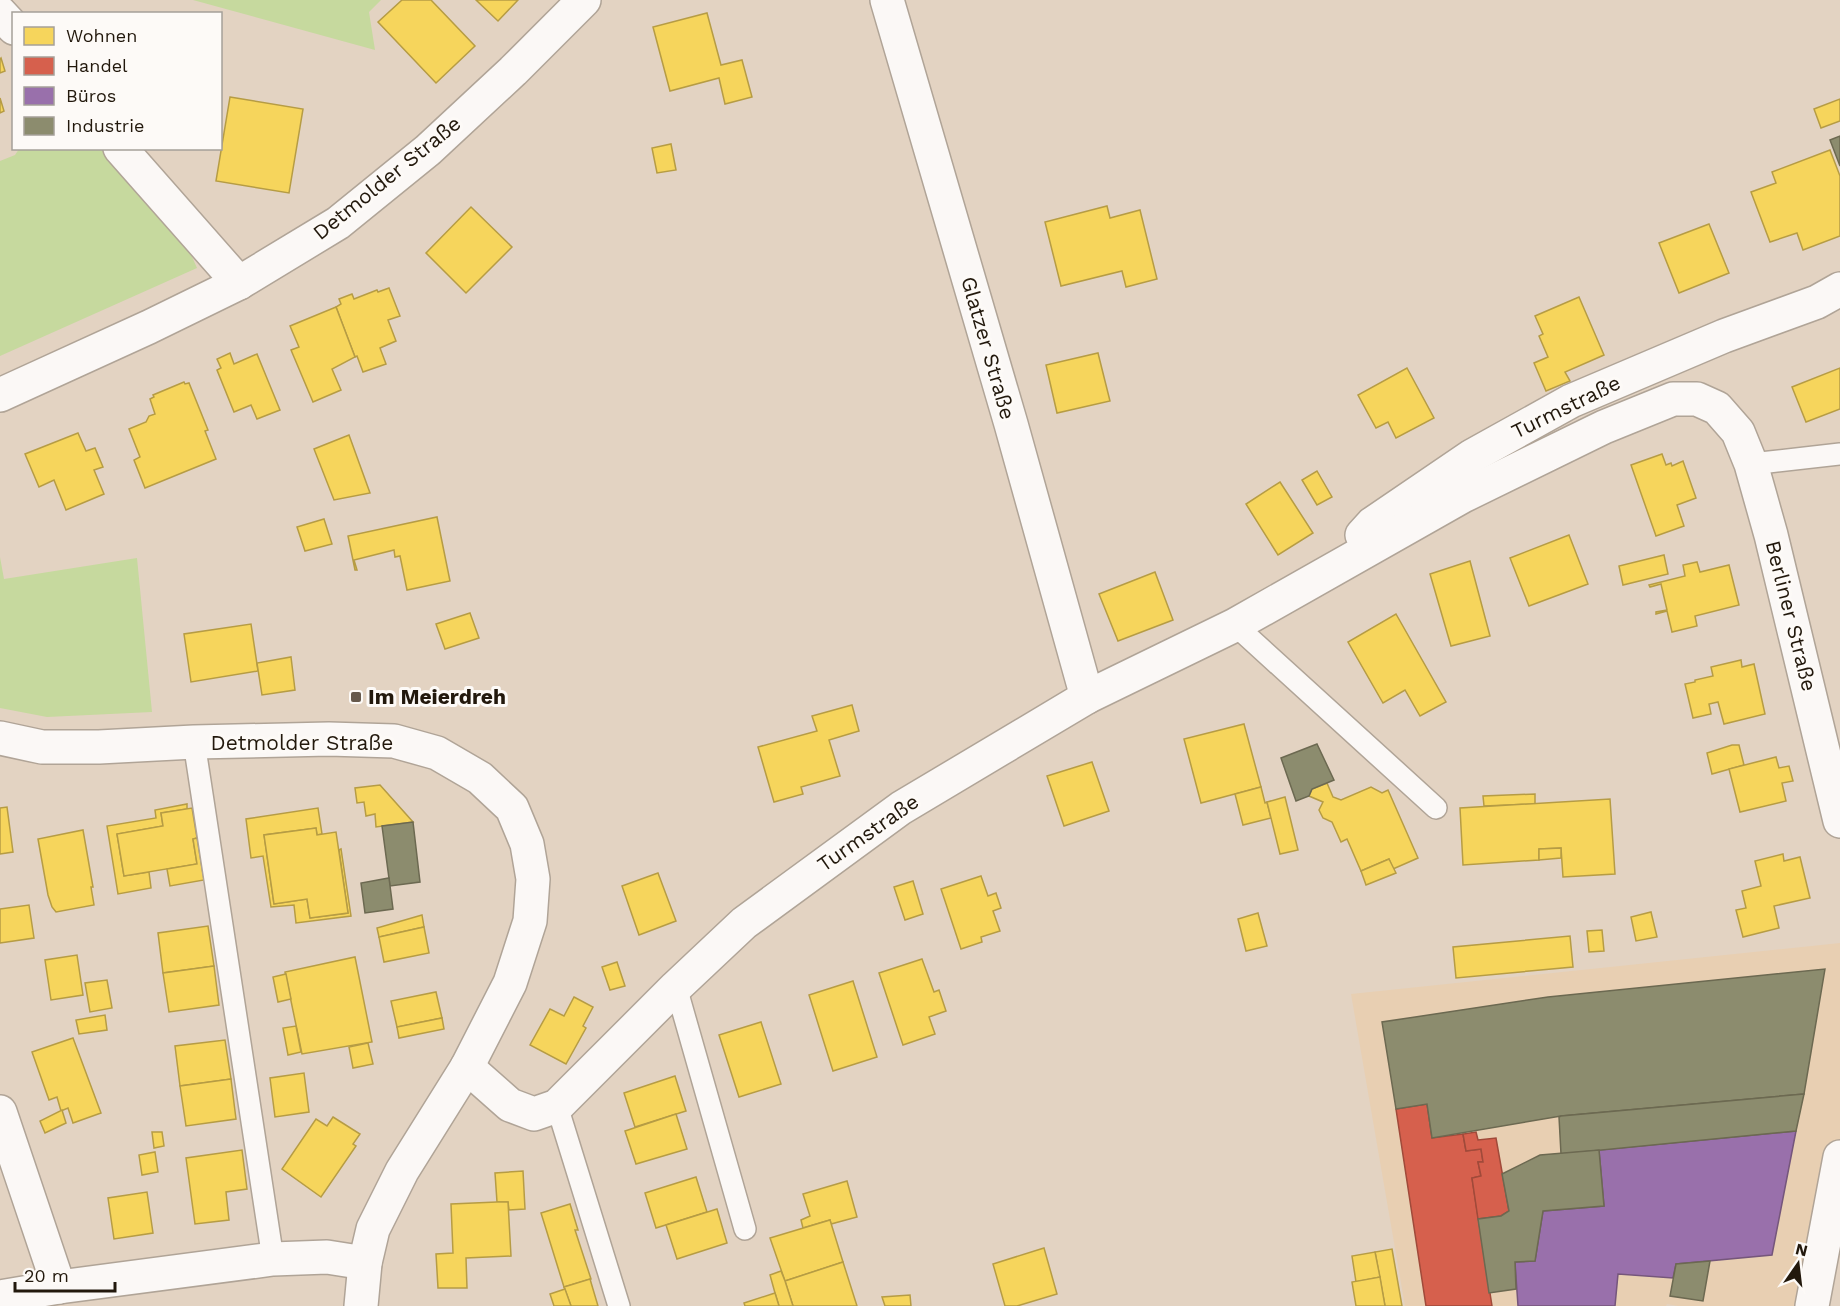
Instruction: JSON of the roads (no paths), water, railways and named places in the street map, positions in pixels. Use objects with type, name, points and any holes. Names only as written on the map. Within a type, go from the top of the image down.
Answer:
[{"type":"street","name":"Detmolder Straße","points":[[0,395],[239,283],[338,223],[428,150],[513,72],[584,0]]},
{"type":"street","name":"Glatzer Straße","points":[[887,0],[1011,424],[1087,697]]},
{"type":"street","points":[[0,13],[12,26]]},
{"type":"street","points":[[122,150],[239,283]]},
{"type":"street","name":"Turmstraße","points":[[1323,576],[1372,524],[1482,450],[1570,401],[1724,336],[1817,302],[1840,289]]},
{"type":"street","name":"Turmstraße","points":[[557,1106],[676,987],[744,923],[901,808],[1087,697],[1235,625],[1463,496],[1614,423],[1673,399],[1697,399],[1717,408],[1726,417]]},
{"type":"street","name":"Berliner Straße","points":[[1726,417],[1738,432],[1751,464],[1774,546],[1840,821]]},
{"type":"street","name":"Detmolder Straße","points":[[0,738],[42,747],[329,739],[394,741],[437,753],[480,778],[512,808],[526,844],[533,879],[530,921],[510,983],[467,1067],[402,1171],[373,1229],[365,1263],[361,1306]]},
{"type":"street","points":[[467,1067],[510,1105],[534,1114],[557,1106]]},
{"type":"street","points":[[0,1112],[59,1287]]},
{"type":"street","points":[[1812,1306],[1840,1157]]},
{"type":"street","points":[[0,1297],[273,1259],[327,1257],[365,1263]]},
{"type":"lane","points":[[1751,464],[1840,454]]},
{"type":"lane","points":[[1235,625],[1436,808]]},
{"type":"lane","points":[[194,742],[273,1259]]},
{"type":"lane","points":[[676,987],[745,1228]]},
{"type":"lane","points":[[557,1106],[619,1306]]},
{"type":"place","name":"Im Meierdreh","points":[[356,697]]}]
